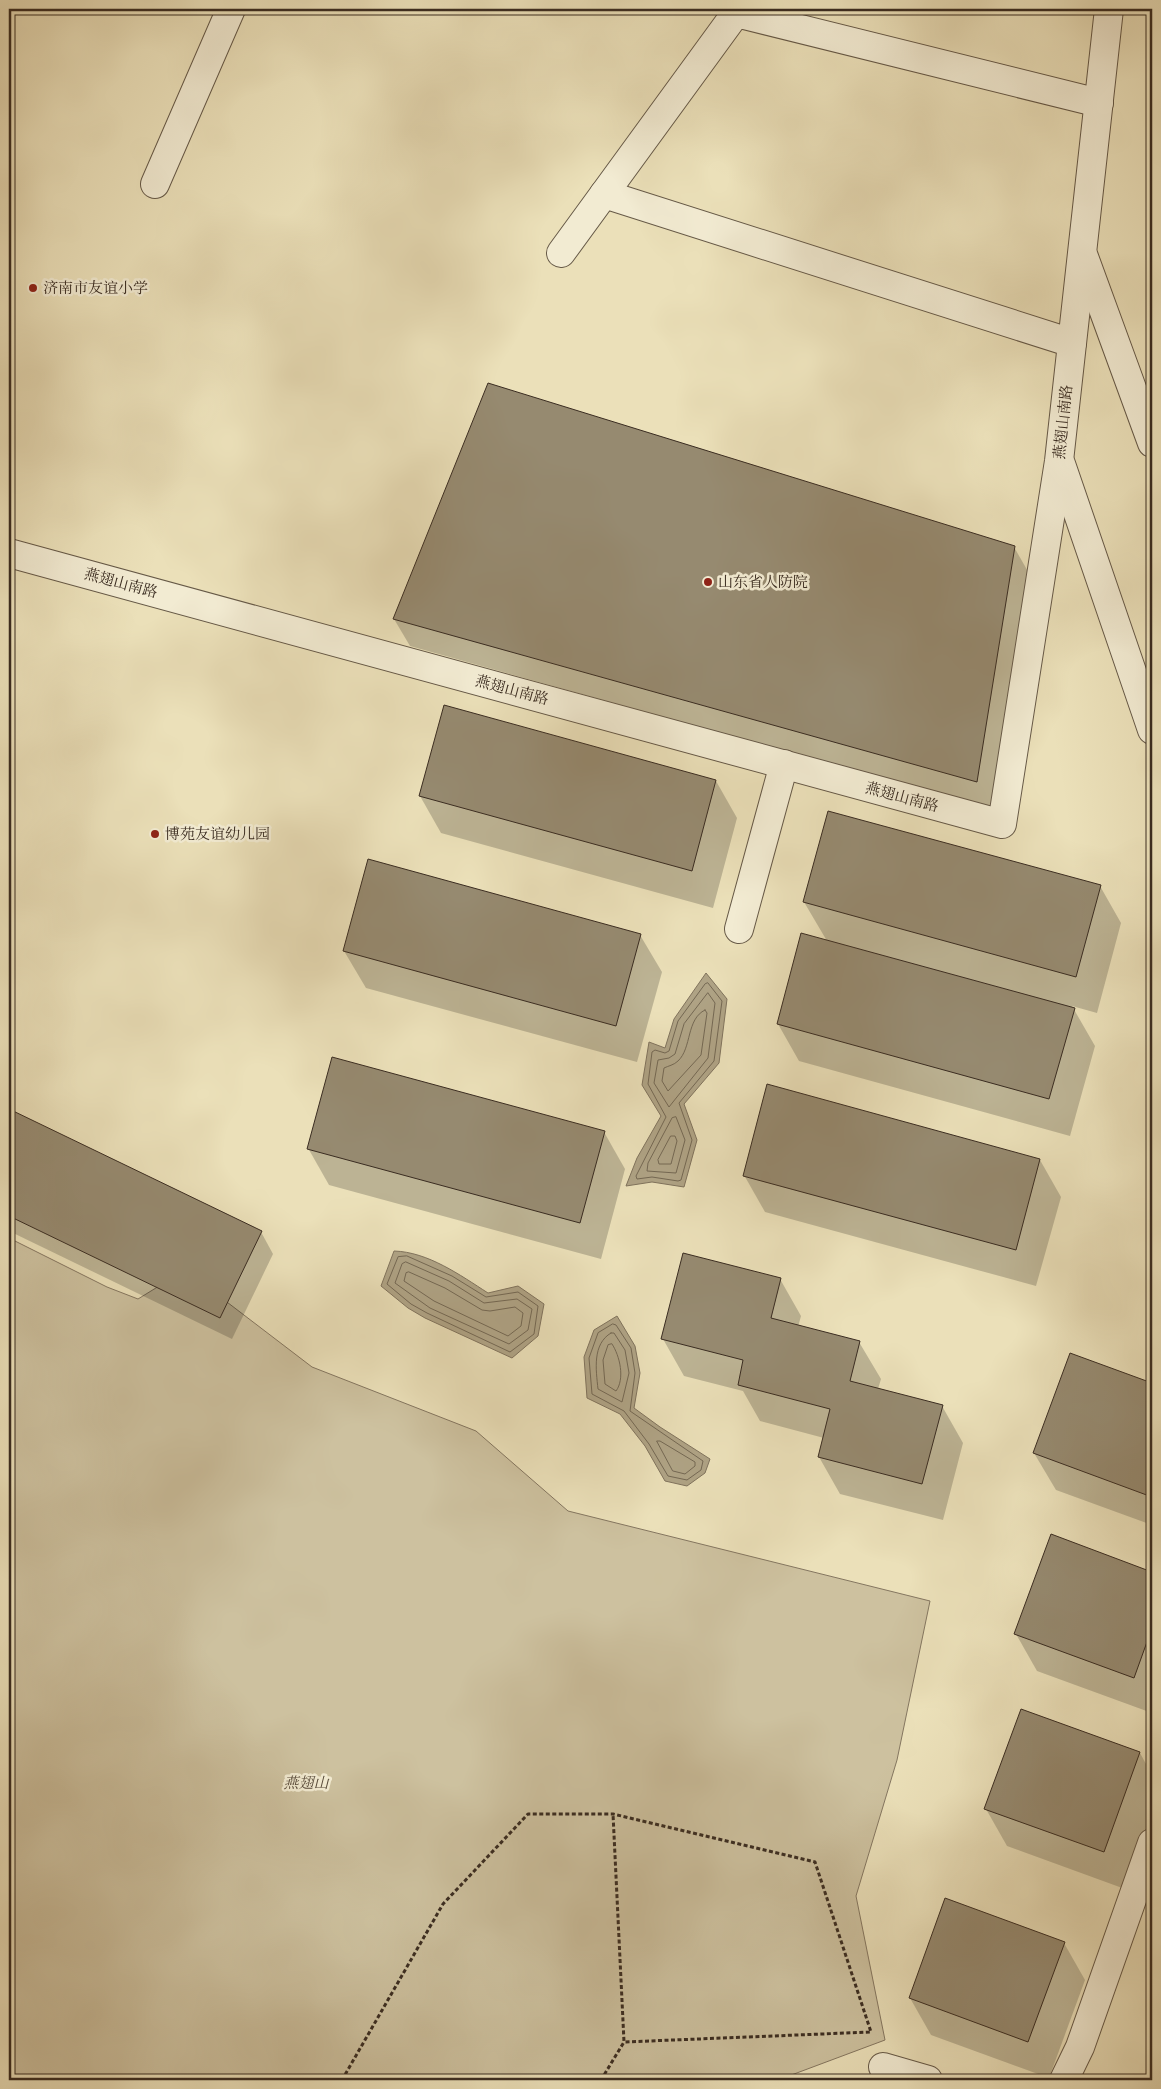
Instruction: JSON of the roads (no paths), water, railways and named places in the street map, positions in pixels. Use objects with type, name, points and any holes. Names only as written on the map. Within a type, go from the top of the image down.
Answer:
[{"type":"street","points":[[155,184],[231,9]]},
{"type":"street","name":"燕翅山南路","points":[[9,553],[1002,824],[1060,460],[1109,9]]},
{"type":"street","points":[[561,253],[736,13],[1098,104]]},
{"type":"street","points":[[604,194],[1072,343]]},
{"type":"street","points":[[1082,251],[1152,443]]},
{"type":"street","points":[[1060,460],[1152,730]]},
{"type":"street","points":[[739,929],[784,764]]},
{"type":"street","points":[[1064,2080],[1080,2047],[1152,1843]]},
{"type":"street","points":[[883,2067],[928,2080]]},
{"type":"water","points":[[706,973],[727,999],[719,1063],[684,1104],[697,1140],[684,1187],[652,1182],[626,1186],[637,1158],[661,1116],[642,1085],[649,1042],[665,1048],[674,1019]]},
{"type":"water","points":[[394,1251],[407,1252],[431,1260],[455,1272],[488,1293],[518,1286],[544,1304],[538,1336],[512,1358],[425,1318],[408,1308],[381,1286]]},
{"type":"water","points":[[617,1316],[635,1346],[640,1373],[634,1408],[710,1459],[705,1473],[687,1486],[665,1481],[645,1446],[620,1414],[587,1398],[584,1357],[594,1330]]},
{"type":"place","name":"济南市友谊小学","points":[[33,288]]},
{"type":"place","name":"山东省人防院","points":[[708,582]]},
{"type":"place","name":"博苑友谊幼儿园","points":[[155,834]]},
{"type":"park label","name":"燕翅山","points":[[306,1783]]}]
